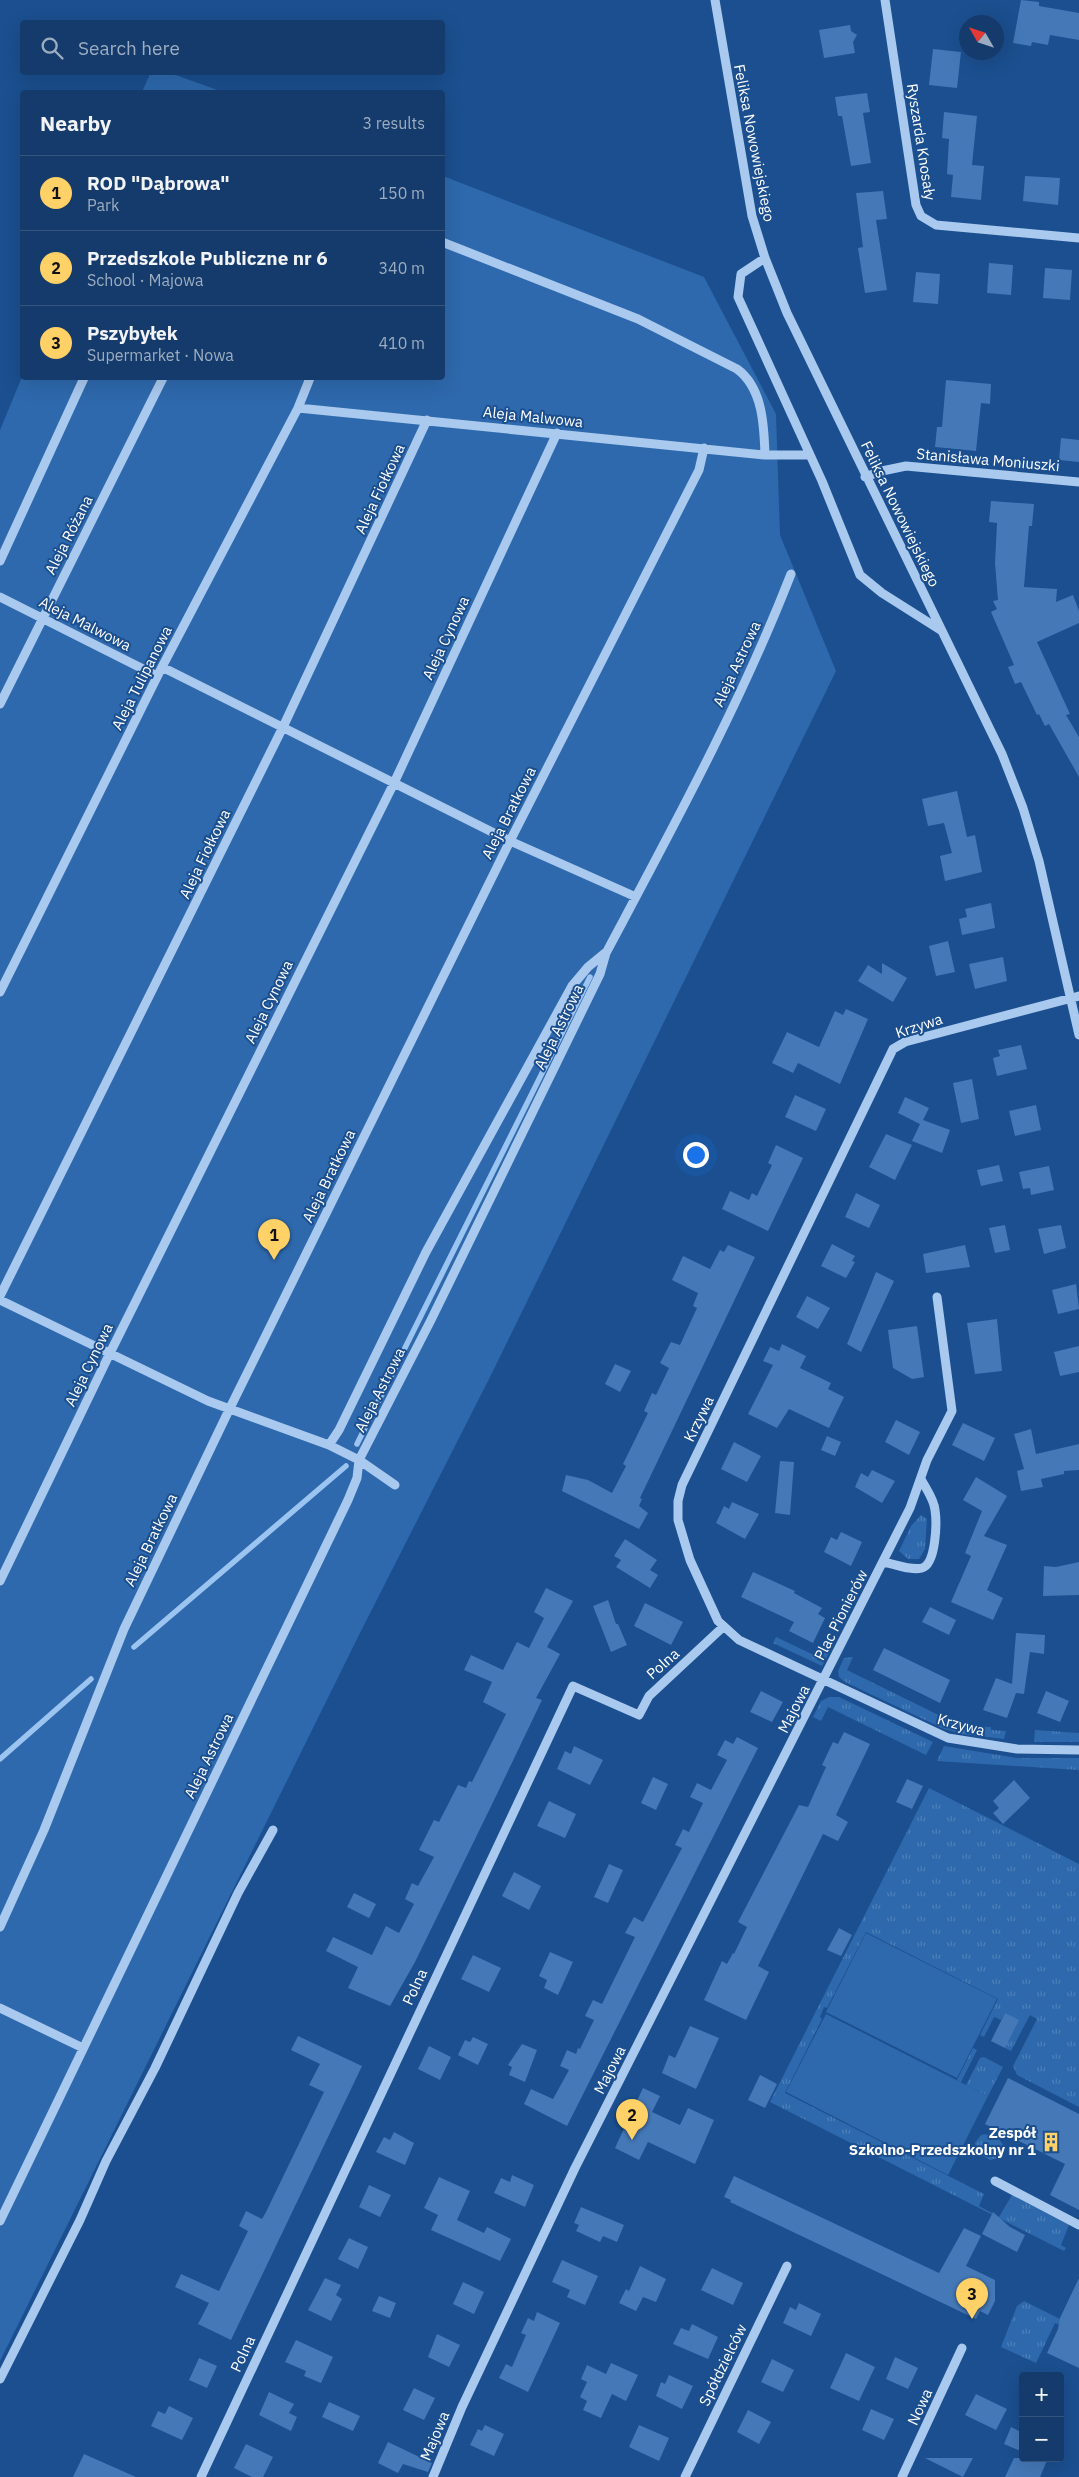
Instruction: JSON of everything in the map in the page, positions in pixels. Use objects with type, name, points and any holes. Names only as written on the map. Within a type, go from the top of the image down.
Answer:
[{"type":"street","name":"Feliksa Nowowiejskiego","points":[[715,0],[752,216],[765,258],[787,313],[1002,754],[1023,808],[1039,861],[1075,997],[1079,1035]]},
{"type":"street","name":"Ryszarda Knosały","points":[[885,0],[916,205],[921,216],[936,225],[1079,238]]},
{"type":"street","points":[[445,243],[638,319],[737,369],[747,376],[760,407],[765,455]]},
{"type":"street","points":[[765,258],[741,274],[738,297],[810,455],[860,575],[882,593],[942,632]]},
{"type":"street","points":[[0,561],[83,380]]},
{"type":"street","name":"Aleja Różana","points":[[0,704],[162,380]]},
{"type":"street","name":"Aleja Tulipanowa","points":[[0,992],[162,666],[298,408],[309,380]]},
{"type":"street","name":"Aleja Malwowa","points":[[298,408],[765,455],[810,455]]},
{"type":"street","name":"Aleja Fiołkowa","points":[[0,1296],[283,727],[427,420]]},
{"type":"street","name":"Aleja Cynowa","points":[[0,1581],[110,1353],[394,783],[557,433]]},
{"type":"street","name":"Aleja Bratkowa","points":[[0,1927],[44,1830],[124,1629],[229,1410],[510,841],[699,470],[704,448]]},
{"type":"street","name":"Stanisława Moniuszki","points":[[866,477],[882,471],[906,466],[1079,482]]},
{"type":"street","name":"Aleja Astrowa","points":[[0,2221],[348,1500],[357,1478],[359,1460],[431,1320],[583,1010],[600,974],[606,953],[726,724],[759,653],[791,574]]},
{"type":"street","name":"Aleja Malwowa","points":[[0,597],[158,676]]},
{"type":"street","points":[[162,666],[510,841],[636,897]]},
{"type":"street","points":[[329,1445],[339,1430],[450,1208],[526,1073],[572,986],[588,967],[606,953]]},
{"type":"street","name":"Krzywa","points":[[1075,997],[896,1046],[887,1058],[680,1494],[678,1520],[687,1554],[708,1602],[723,1627],[751,1647],[936,1734],[955,1740],[1018,1749],[1079,1750]]},
{"type":"street","name":"Plac Pionierów","points":[[823,1681],[910,1508],[927,1460],[952,1411],[937,1297]]},
{"type":"street","points":[[0,1300],[229,1410],[329,1445],[359,1460],[395,1485]]},
{"type":"street","name":"Plac Pionierów","points":[[884,1562],[924,1568],[930,1561],[934,1549],[935,1511],[931,1497],[921,1479]]},
{"type":"street","name":"Polna","points":[[201,2477],[573,1686],[639,1715],[649,1696],[723,1627]]},
{"type":"street","name":"Majowa","points":[[432,2477],[462,2407],[576,2168],[823,1681]]},
{"type":"street","points":[[0,2379],[80,2220],[106,2161],[155,2068],[238,1894],[273,1830]]},
{"type":"street","points":[[0,2008],[83,2048]]},
{"type":"street","points":[[995,2181],[1079,2225]]},
{"type":"street","name":"Spółdzielców","points":[[685,2477],[787,2266]]},
{"type":"street","name":"Nowa","points":[[902,2477],[962,2348]]},
{"type":"green space","points":[[150,75],[176,75],[217,90],[143,90]]},
{"type":"green space","points":[[445,177],[704,277],[776,414],[780,535],[836,671],[489,1379],[360,1633],[0,2361],[0,430],[21,380],[445,380]]},
{"type":"green space","points":[[921,1515],[927,1519],[925,1549],[919,1559],[908,1559],[899,1551],[911,1526]]},
{"type":"green space","points":[[776,1637],[818,1657],[817,1660],[820,1661],[830,1642],[832,1647],[822,1666],[773,1643]]},
{"type":"green space","points":[[853,1657],[847,1670],[961,1726],[991,1727],[991,1730],[1006,1731],[1004,1739],[963,1734],[944,1729],[845,1682],[839,1677],[838,1671],[844,1658]]},
{"type":"green space","points":[[829,1697],[839,1697],[933,1742],[926,1755],[828,1707],[821,1721],[813,1717],[821,1701]]},
{"type":"green space","points":[[1035,1730],[1079,1733],[1079,1742],[1034,1742]]},
{"type":"green space","points":[[944,1746],[1017,1758],[1079,1758],[1079,1770],[937,1761]]},
{"type":"green space","points":[[929,1788],[1079,1864],[1079,2107],[1017,2075],[1013,2066],[1037,2019],[1030,2015],[1011,2051],[1005,2048],[1005,2013],[1001,2020],[994,2017],[984,2037],[980,2035],[998,1999],[866,1932],[827,2008],[824,2007],[820,2017],[822,2019],[785,2093],[984,2194],[979,2206],[999,2217],[1012,2195],[1069,2225],[1061,2245],[1066,2248],[1064,2251],[770,2102]]},
{"type":"green space","points":[[866,1933],[997,1999],[957,2078],[826,2012]]},
{"type":"green space","points":[[826,2014],[988,2096],[948,2175],[786,2092]]},
{"type":"green space","points":[[973,2048],[977,2050],[961,2082],[957,2080]]},
{"type":"green space","points":[[984,2057],[1003,2067],[988,2096],[966,2085],[980,2058]]},
{"type":"green space","points":[[981,2135],[999,2139],[1005,2149],[1002,2157],[990,2160],[978,2153],[975,2143]]},
{"type":"green space","points":[[1024,2301],[1062,2320],[1060,2325],[1055,2323],[1036,2363],[1001,2347],[1017,2306]]},
{"type":"building","points":[[1021,0],[1039,2],[1039,6],[1079,13],[1079,40],[1050,35],[1048,45],[1032,42],[1031,46],[1013,43]]},
{"type":"building","points":[[850,25],[851,31],[857,35],[853,42],[855,53],[824,58],[819,30]]},
{"type":"building","points":[[933,49],[959,52],[960,60],[957,88],[929,85]]},
{"type":"building","points":[[867,93],[870,112],[863,113],[871,163],[851,166],[842,116],[838,116],[835,97]]},
{"type":"building","points":[[944,112],[977,116],[972,165],[984,166],[981,200],[951,197],[953,175],[947,174],[949,139],[942,138]]},
{"type":"building","points":[[1025,176],[1060,178],[1058,205],[1023,201]]},
{"type":"building","points":[[883,191],[887,219],[876,220],[887,290],[865,293],[858,248],[863,247],[856,193]]},
{"type":"building","points":[[989,263],[1013,265],[1011,295],[987,293]]},
{"type":"building","points":[[1045,268],[1072,270],[1070,300],[1043,298]]},
{"type":"building","points":[[916,272],[940,274],[938,304],[913,302]]},
{"type":"building","points":[[946,380],[991,384],[990,404],[981,403],[976,451],[935,447],[937,427],[942,427]]},
{"type":"building","points":[[1061,438],[1079,440],[1079,462],[1059,460]]},
{"type":"building","points":[[991,501],[1034,504],[1032,526],[1029,526],[1024,587],[1057,589],[1056,602],[1073,595],[1079,611],[1079,623],[1037,642],[1070,714],[1066,715],[1079,737],[1079,777],[1049,724],[1045,726],[1039,714],[1037,715],[1021,682],[1015,684],[1008,667],[1014,665],[991,612],[997,609],[993,601],[998,600],[995,563],[997,523],[989,522]]},
{"type":"building","points":[[957,791],[967,837],[975,835],[982,872],[945,881],[940,856],[952,853],[944,823],[928,826],[922,799]]},
{"type":"building","points":[[991,903],[995,928],[962,935],[959,919],[967,917],[965,909]]},
{"type":"building","points":[[948,941],[955,972],[936,976],[929,946]]},
{"type":"building","points":[[1003,957],[1007,981],[975,989],[969,964]]},
{"type":"building","points":[[882,963],[907,978],[893,1002],[858,981],[868,965],[882,974]]},
{"type":"building","points":[[846,1009],[868,1019],[840,1084],[798,1063],[793,1073],[772,1063],[787,1032],[819,1047],[835,1011],[843,1015]]},
{"type":"building","points":[[1021,1045],[1027,1069],[997,1076],[993,1058],[1000,1056],[998,1050]]},
{"type":"building","points":[[972,1079],[979,1119],[961,1123],[953,1083]]},
{"type":"building","points":[[795,1095],[826,1109],[816,1131],[785,1117]]},
{"type":"building","points":[[905,1097],[929,1108],[923,1120],[950,1130],[942,1153],[912,1141],[920,1124],[898,1113]]},
{"type":"building","points":[[1036,1105],[1041,1130],[1015,1136],[1009,1111]]},
{"type":"building","points":[[886,1134],[912,1145],[895,1180],[869,1167]]},
{"type":"building","points":[[776,1145],[803,1158],[768,1231],[722,1209],[730,1191],[749,1200],[752,1193],[757,1196],[772,1165],[768,1163]]},
{"type":"building","points":[[999,1165],[1003,1181],[981,1186],[977,1170]]},
{"type":"building","points":[[1049,1166],[1054,1190],[1031,1195],[1030,1188],[1023,1189],[1019,1172]]},
{"type":"building","points":[[856,1193],[880,1205],[869,1228],[845,1217]]},
{"type":"building","points":[[1005,1225],[1010,1250],[995,1253],[989,1228]]},
{"type":"building","points":[[1061,1225],[1066,1248],[1044,1254],[1038,1229]]},
{"type":"building","points":[[832,1244],[855,1256],[852,1261],[855,1262],[846,1278],[821,1266]]},
{"type":"building","points":[[728,1245],[755,1257],[640,1498],[642,1499],[639,1506],[648,1513],[639,1529],[562,1491],[566,1475],[588,1480],[612,1493],[626,1466],[623,1464],[648,1413],[644,1411],[652,1393],[656,1395],[669,1368],[660,1363],[671,1342],[680,1345],[697,1308],[693,1306],[698,1293],[672,1280],[683,1256],[710,1269],[720,1250],[724,1252]]},
{"type":"building","points":[[965,1245],[970,1267],[926,1273],[923,1254]]},
{"type":"building","points":[[876,1272],[894,1281],[861,1352],[847,1344]]},
{"type":"building","points":[[1076,1284],[1079,1309],[1058,1314],[1052,1290]]},
{"type":"building","points":[[807,1296],[830,1308],[818,1329],[796,1317]]},
{"type":"building","points":[[997,1319],[1002,1371],[975,1374],[967,1323]]},
{"type":"building","points":[[917,1326],[924,1377],[912,1379],[893,1368],[888,1330]]},
{"type":"building","points":[[782,1344],[806,1356],[800,1368],[831,1383],[828,1389],[844,1397],[829,1428],[789,1409],[777,1428],[748,1414],[773,1365],[763,1361],[770,1347],[779,1351]]},
{"type":"building","points":[[1079,1346],[1079,1372],[1060,1376],[1054,1352]]},
{"type":"building","points":[[615,1364],[631,1371],[620,1392],[605,1384]]},
{"type":"building","points":[[896,1420],[920,1432],[909,1455],[885,1442]]},
{"type":"building","points":[[963,1423],[995,1438],[984,1461],[952,1445]]},
{"type":"building","points":[[1031,1429],[1036,1454],[1079,1444],[1079,1470],[1064,1471],[1064,1474],[1041,1479],[1043,1487],[1021,1491],[1017,1471],[1024,1469],[1014,1434]]},
{"type":"building","points":[[827,1436],[841,1442],[835,1456],[821,1450]]},
{"type":"building","points":[[734,1442],[761,1456],[747,1482],[721,1469]]},
{"type":"building","points":[[780,1461],[794,1462],[790,1515],[775,1513]]},
{"type":"building","points":[[872,1470],[895,1481],[882,1503],[855,1487],[861,1473],[868,1477]]},
{"type":"building","points":[[976,1477],[1007,1496],[984,1536],[1007,1545],[987,1590],[1003,1598],[993,1620],[951,1602],[971,1556],[965,1553],[982,1511],[963,1500]]},
{"type":"building","points":[[732,1502],[759,1514],[745,1539],[716,1523],[724,1506],[729,1509]]},
{"type":"building","points":[[841,1532],[862,1542],[851,1566],[824,1552],[831,1537],[837,1540]]},
{"type":"building","points":[[625,1539],[657,1560],[650,1570],[658,1575],[650,1588],[616,1567],[621,1560],[614,1556]]},
{"type":"building","points":[[1079,1562],[1079,1595],[1043,1596],[1044,1566],[1056,1567]]},
{"type":"building","points":[[753,1572],[795,1591],[794,1593],[822,1608],[818,1614],[825,1618],[813,1643],[789,1631],[794,1622],[741,1597]]},
{"type":"building","points":[[546,1588],[573,1601],[547,1647],[560,1654],[536,1698],[542,1700],[415,1962],[390,2006],[348,1988],[358,1967],[326,1951],[333,1937],[372,1955],[386,1926],[399,1933],[414,1904],[405,1899],[412,1883],[418,1886],[434,1857],[419,1850],[434,1820],[439,1822],[458,1785],[466,1788],[469,1781],[472,1782],[506,1714],[483,1702],[492,1682],[464,1670],[471,1655],[503,1670],[517,1642],[529,1648],[544,1618],[534,1612]]},
{"type":"building","points":[[608,1600],[616,1624],[618,1624],[627,1645],[611,1652],[593,1606]]},
{"type":"building","points":[[645,1603],[683,1622],[671,1645],[634,1626]]},
{"type":"building","points":[[930,1607],[956,1620],[949,1635],[922,1622]]},
{"type":"building","points":[[1016,1633],[1045,1635],[1044,1654],[1030,1652],[1024,1694],[1016,1693],[1007,1718],[983,1710],[996,1678],[1012,1684]]},
{"type":"building","points":[[884,1648],[950,1680],[940,1703],[873,1670]]},
{"type":"building","points":[[761,1691],[783,1702],[772,1722],[750,1712]]},
{"type":"building","points":[[1046,1691],[1069,1701],[1060,1722],[1037,1713]]},
{"type":"building","points":[[844,1732],[870,1744],[836,1815],[848,1822],[838,1841],[823,1834],[758,1966],[769,1972],[746,2020],[704,2000],[722,1961],[727,1964],[734,1954],[747,1927],[738,1922],[799,1805],[808,1807],[826,1767],[822,1765],[833,1742],[838,1744]]},
{"type":"building","points":[[737,1737],[758,1748],[567,2126],[524,2104],[531,2089],[553,2099],[569,2070],[560,2066],[567,2050],[576,2054],[578,2048],[580,2049],[594,2020],[585,2016],[593,2000],[602,2004],[635,1937],[625,1933],[634,1917],[643,1922],[682,1848],[675,1845],[683,1829],[689,1832],[703,1803],[690,1797],[697,1783],[711,1790],[727,1760],[717,1755],[725,1740],[733,1744]]},
{"type":"building","points":[[574,1746],[603,1760],[590,1785],[557,1769],[565,1751],[571,1754]]},
{"type":"building","points":[[653,1777],[668,1784],[656,1810],[641,1803]]},
{"type":"building","points":[[907,1779],[923,1786],[912,1809],[896,1802]]},
{"type":"building","points":[[1014,1780],[1030,1798],[1003,1824],[993,1813],[999,1808],[993,1801]]},
{"type":"building","points":[[549,1801],[576,1814],[565,1838],[537,1826]]},
{"type":"building","points":[[609,1864],[623,1870],[608,1903],[594,1897]]},
{"type":"building","points":[[514,1872],[541,1886],[529,1910],[502,1896]]},
{"type":"building","points":[[354,1893],[376,1904],[369,1918],[347,1907]]},
{"type":"building","points":[[839,1928],[852,1935],[841,1956],[827,1950]]},
{"type":"building","points":[[550,1952],[573,1962],[558,1995],[544,1988],[547,1980],[539,1976]]},
{"type":"building","points":[[473,1955],[501,1968],[489,1992],[461,1979]]},
{"type":"building","points":[[1005,2013],[1019,2020],[1005,2048],[991,2041]]},
{"type":"building","points":[[690,2026],[719,2038],[696,2089],[662,2073],[669,2055],[675,2058]]},
{"type":"building","points":[[298,2036],[362,2066],[231,2340],[198,2324],[209,2303],[175,2287],[181,2274],[219,2291],[248,2231],[239,2226],[246,2211],[262,2219],[266,2212],[324,2092],[309,2085],[320,2064],[291,2050]]},
{"type":"building","points":[[473,2037],[488,2044],[478,2065],[458,2055],[465,2040],[470,2042]]},
{"type":"building","points":[[522,2044],[537,2050],[525,2082],[509,2075],[512,2067],[508,2065]]},
{"type":"building","points":[[429,2046],[451,2057],[440,2080],[418,2069]]},
{"type":"building","points":[[760,2075],[777,2084],[765,2108],[748,2100]]},
{"type":"building","name":"Zespół Szkolno-Przedszkolny nr 1","points":[[1008,2078],[1079,2114],[1079,2210],[1050,2195],[1065,2164],[985,2124]]},
{"type":"building","points":[[643,2088],[660,2096],[652,2112],[680,2125],[688,2108],[714,2120],[695,2164],[648,2142],[639,2160],[615,2148]]},
{"type":"building","points":[[394,2132],[414,2143],[405,2165],[376,2152],[384,2137],[390,2140]]},
{"type":"building","points":[[512,2175],[534,2185],[525,2207],[494,2193],[501,2178],[510,2182]]},
{"type":"building","points":[[734,2176],[939,2273],[964,2228],[981,2236],[966,2266],[995,2280],[995,2301],[988,2315],[980,2311],[976,2319],[730,2202],[731,2200],[724,2197]]},
{"type":"building","points":[[439,2177],[470,2191],[457,2220],[484,2233],[487,2227],[511,2239],[500,2261],[431,2230],[438,2215],[424,2208]]},
{"type":"building","points":[[369,2185],[391,2195],[380,2217],[359,2207]]},
{"type":"building","points":[[581,2207],[624,2225],[617,2242],[603,2236],[600,2242],[576,2231],[579,2225],[574,2223]]},
{"type":"building","points":[[993,2212],[1010,2227],[1025,2235],[1017,2252],[982,2234]]},
{"type":"building","points":[[349,2238],[368,2247],[358,2269],[338,2259]]},
{"type":"building","points":[[562,2260],[598,2276],[585,2305],[567,2297],[570,2290],[552,2282]]},
{"type":"building","points":[[640,2266],[666,2279],[656,2302],[643,2297],[636,2311],[619,2303],[626,2289],[629,2291]]},
{"type":"building","points":[[712,2268],[743,2283],[733,2305],[701,2290]]},
{"type":"building","points":[[325,2278],[341,2285],[336,2295],[342,2299],[331,2321],[308,2310]]},
{"type":"building","points":[[1079,2278],[1079,2368],[1047,2353],[1058,2329],[1060,2318]]},
{"type":"building","points":[[463,2282],[484,2292],[474,2314],[453,2304]]},
{"type":"building","points":[[379,2296],[396,2303],[390,2318],[372,2311]]},
{"type":"building","points":[[799,2303],[821,2314],[811,2336],[783,2323],[790,2307],[796,2310]]},
{"type":"building","points":[[537,2312],[560,2323],[528,2392],[499,2378],[506,2364],[512,2367],[526,2335],[521,2333],[528,2318],[534,2321]]},
{"type":"building","points":[[692,2324],[718,2337],[708,2359],[673,2344],[681,2328],[689,2331]]},
{"type":"building","points":[[437,2334],[460,2345],[449,2367],[428,2357]]},
{"type":"building","points":[[296,2340],[333,2357],[321,2383],[304,2376],[306,2371],[285,2362]]},
{"type":"building","points":[[846,2353],[875,2367],[859,2401],[830,2388]]},
{"type":"building","points":[[895,2357],[918,2368],[908,2389],[886,2379]]},
{"type":"building","points":[[199,2358],[217,2366],[207,2388],[189,2380]]},
{"type":"building","points":[[772,2359],[794,2370],[783,2392],[761,2382]]},
{"type":"building","points":[[611,2363],[638,2375],[626,2401],[612,2394],[601,2418],[583,2410],[587,2401],[580,2397],[587,2382],[581,2379],[587,2365],[606,2374]]},
{"type":"building","points":[[669,2375],[693,2386],[682,2409],[656,2396],[661,2382],[665,2384]]},
{"type":"building","points":[[414,2388],[435,2398],[424,2420],[403,2410]]},
{"type":"building","points":[[269,2392],[294,2404],[289,2413],[297,2417],[291,2431],[259,2415]]},
{"type":"building","points":[[976,2394],[1007,2409],[996,2430],[965,2415]]},
{"type":"building","points":[[329,2402],[360,2416],[353,2431],[322,2417]]},
{"type":"building","points":[[169,2406],[193,2418],[182,2440],[151,2426],[158,2411],[165,2414]]},
{"type":"building","points":[[871,2409],[894,2419],[884,2440],[862,2430]]},
{"type":"building","points":[[748,2410],[771,2422],[759,2444],[737,2432]]},
{"type":"building","points":[[485,2425],[504,2434],[494,2456],[470,2445],[478,2429],[482,2431]]},
{"type":"building","points":[[639,2425],[669,2438],[659,2461],[629,2447]]},
{"type":"building","points":[[1011,2427],[1019,2431],[1019,2450],[1004,2444]]},
{"type":"building","points":[[388,2442],[432,2463],[428,2472],[403,2464],[398,2473],[378,2463]]},
{"type":"building","points":[[246,2444],[273,2457],[263,2477],[252,2477],[234,2468]]},
{"type":"building","points":[[84,2454],[136,2477],[73,2477]]},
{"type":"building","points":[[925,2458],[973,2458],[963,2477]]},
{"type":"building","points":[[1014,2458],[1019,2458],[1019,2462],[1046,2462],[1040,2477],[1005,2477]]},
{"type":"waterway","points":[[357,1444],[590,977]]},
{"type":"waterway","points":[[134,1647],[346,1466]]},
{"type":"waterway","points":[[0,1759],[91,1679]]},
{"type":"place","name":"ROD \"Dąbrowa\"","points":[[274,1260]]},
{"type":"place","name":"Przedszkole Publiczne nr 6","points":[[632,2140]]},
{"type":"place","name":"Zespół Szkolno-Przedszkolny nr 1","points":[[1051,2142]]},
{"type":"place","name":"Pszybyłek","points":[[972,2319]]}]
